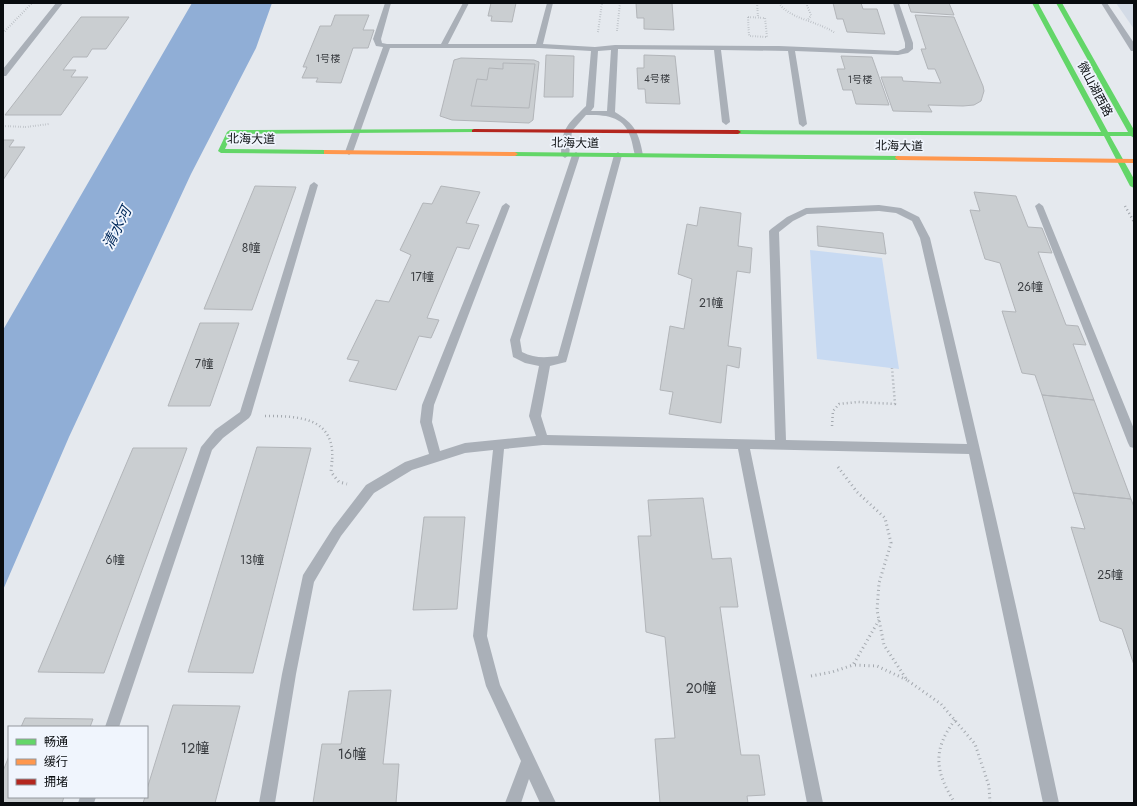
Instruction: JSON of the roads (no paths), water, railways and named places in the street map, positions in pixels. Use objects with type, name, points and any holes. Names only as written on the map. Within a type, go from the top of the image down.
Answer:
[{"type":"street","name":"微山湖西路","points":[[1035,3],[1134,186]]},
{"type":"street","name":"微山湖西路","points":[[1059,3],[1134,134]]},
{"type":"street","name":"北海大道","points":[[1134,134],[567,131],[230,132],[221,151],[1134,161]]},
{"type":"lane","points":[[3,74],[60,3]]},
{"type":"lane","points":[[388,3],[377,39],[378,44],[387,46],[539,46],[595,49],[615,47],[717,48],[898,53],[909,49],[909,43],[896,3]]},
{"type":"lane","points":[[443,46],[466,3]]},
{"type":"lane","points":[[539,46],[550,3]]},
{"type":"lane","points":[[1104,3],[1134,50]]},
{"type":"lane","points":[[349,152],[387,46]]},
{"type":"lane","points":[[611,113],[615,47]]},
{"type":"lane","points":[[717,48],[726,122]]},
{"type":"lane","points":[[565,155],[567,131],[574,121],[590,107],[595,49]]},
{"type":"lane","points":[[790,49],[804,124]]},
{"type":"lane","points":[[584,113],[611,113],[626,122],[634,132],[640,156]]},
{"type":"lane","points":[[576,155],[515,340],[517,354],[530,361],[545,363],[562,359],[618,155]]},
{"type":"lane","points":[[112,726],[207,447],[219,434],[245,415],[314,185]]},
{"type":"lane","points":[[436,457],[426,422],[428,405],[506,206]]},
{"type":"lane","points":[[1039,206],[1134,443]]},
{"type":"lane","points":[[781,446],[774,231],[790,219],[806,212],[879,208],[898,210],[916,219],[925,238],[974,449],[1025,675],[1051,803]]},
{"type":"lane","points":[[543,440],[536,416],[545,363]]},
{"type":"lane","points":[[267,803],[289,674],[308,580],[337,532],[370,489],[409,466],[465,448],[543,440],[974,449]]},
{"type":"lane","points":[[499,444],[480,636],[493,686],[548,803]]},
{"type":"lane","points":[[743,445],[815,803]]},
{"type":"lane","points":[[513,803],[528,762]]},
{"type":"water","name":"清水河","points":[[192,3],[272,3],[256,48],[191,174],[69,437],[3,590],[3,330]]}]
